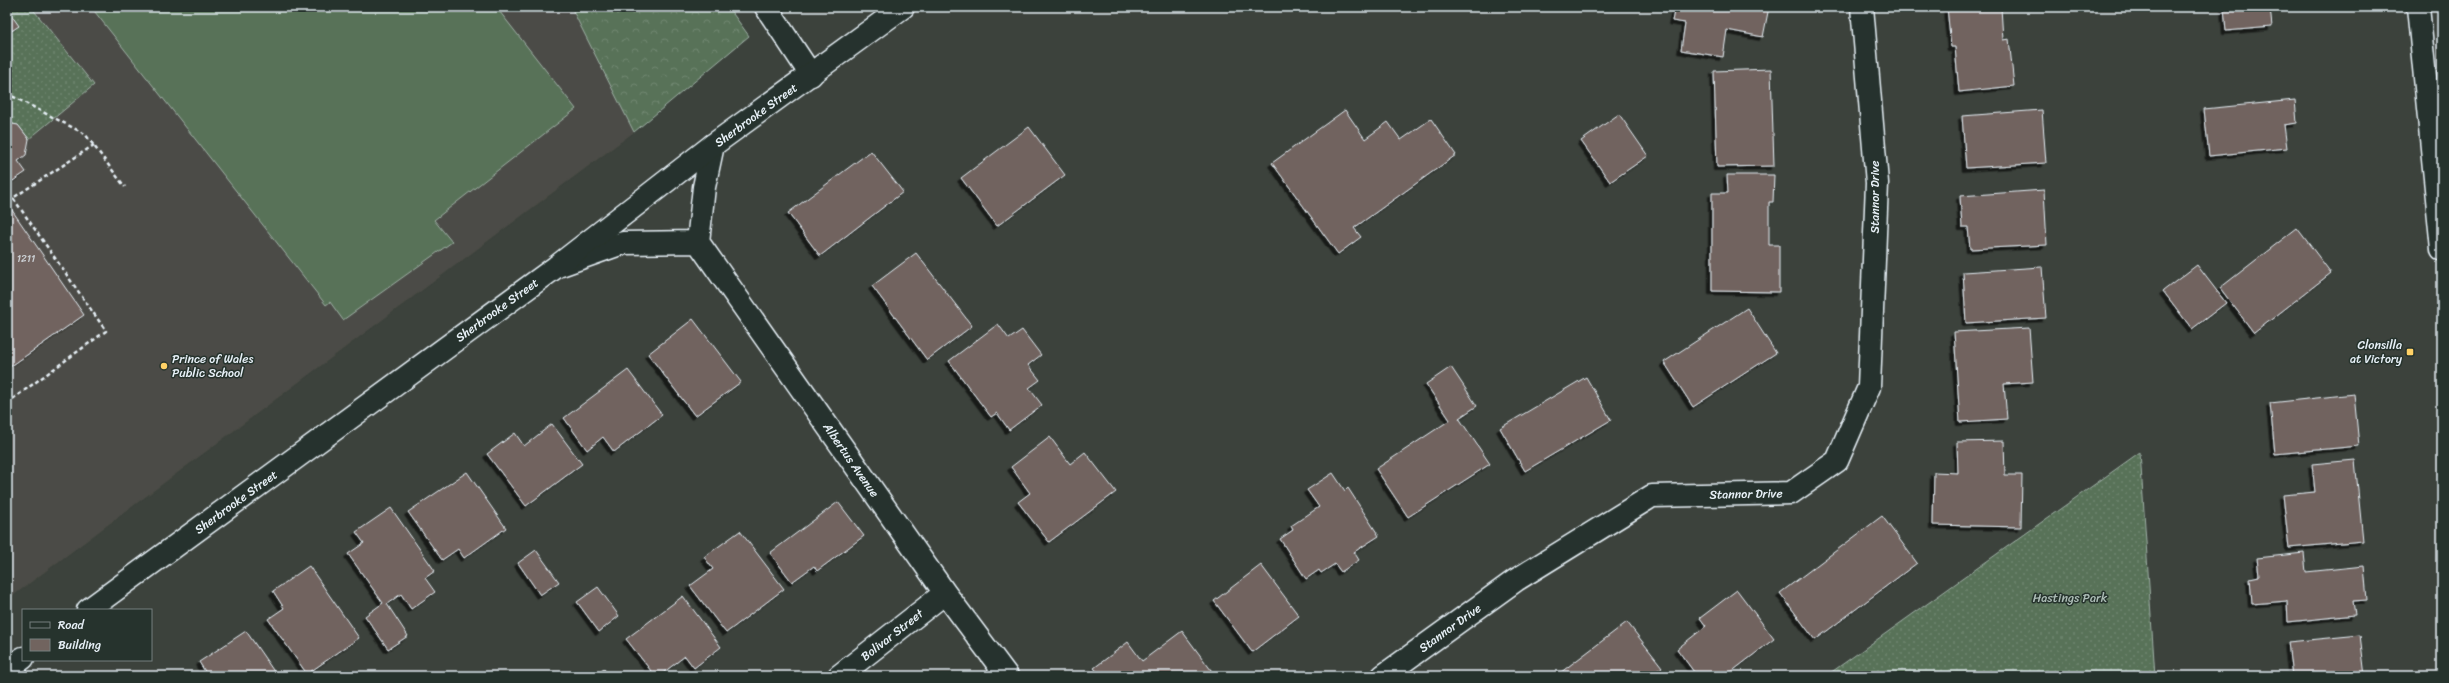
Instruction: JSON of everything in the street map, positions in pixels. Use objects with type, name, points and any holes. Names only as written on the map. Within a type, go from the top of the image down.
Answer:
[{"type":"street","points":[[766,7],[811,75]]},
{"type":"street","name":"Sherbrooke Street","points":[[89,609],[556,267],[713,145],[903,7]]},
{"type":"street","name":"Stannor Drive","points":[[1383,676],[1516,580],[1652,496],[1790,493],[1837,461],[1869,387],[1878,183],[1862,7]]},
{"type":"street","points":[[2418,7],[2442,249]]},
{"type":"street","points":[[556,267],[623,243],[698,242],[704,187],[713,145]]},
{"type":"street","name":"Albertus Avenue","points":[[698,242],[945,594],[1007,676]]},
{"type":"street","name":"Bolivar Street","points":[[839,676],[945,594]]},
{"type":"street","points":[[7,670],[22,659]]},
{"type":"path","points":[[7,92],[85,134],[125,187]]},
{"type":"path","points":[[7,403],[106,331],[13,198],[94,145]]},
{"type":"shaded area","name":"Prince of Wales Public School","points":[[7,7],[571,7],[634,132],[7,600]]},
{"type":"green space","points":[[7,7],[31,7],[94,85],[29,139],[18,125],[7,123]]},
{"type":"green space","points":[[91,7],[496,7],[576,109],[434,220],[452,242],[343,320],[330,302],[326,305]]},
{"type":"green space","points":[[571,7],[728,7],[749,36],[634,132]]},
{"type":"green space","name":"Hastings Park","points":[[2140,452],[2155,676],[1826,676]]},
{"type":"building","points":[[1675,7],[1769,7],[1763,37],[1727,30],[1723,57],[1681,50],[1685,23],[1672,21]]},
{"type":"building","points":[[1947,7],[2001,7],[2003,40],[2009,39],[2014,86],[1959,92],[1955,47],[1951,47]]},
{"type":"building","points":[[2224,7],[2270,7],[2272,27],[2226,31]]},
{"type":"building","points":[[7,9],[19,26],[7,34]]},
{"type":"building","points":[[1771,69],[1774,166],[1717,167],[1714,71]]},
{"type":"building","points":[[2295,100],[2297,123],[2284,125],[2287,148],[2209,156],[2204,109]]},
{"type":"building","points":[[1345,110],[1365,139],[1388,122],[1401,140],[1431,119],[1456,155],[1354,228],[1361,237],[1338,254],[1272,163]]},
{"type":"building","points":[[2042,110],[2046,163],[1966,168],[1962,116]]},
{"type":"building","points":[[1619,114],[1648,156],[1610,182],[1581,141]]},
{"type":"building","points":[[7,123],[18,125],[29,139],[26,155],[18,161],[26,172],[7,185]]},
{"type":"building","points":[[1029,127],[1065,175],[997,226],[961,178]]},
{"type":"building","points":[[871,151],[903,192],[820,256],[788,213]]},
{"type":"building","points":[[1727,175],[1774,175],[1773,202],[1769,202],[1769,245],[1779,245],[1779,292],[1712,291],[1712,193],[1728,193]]},
{"type":"building","points":[[2044,190],[2047,245],[1970,249],[1968,227],[1962,227],[1960,196]]},
{"type":"building","points":[[7,203],[84,315],[7,369]]},
{"type":"building","points":[[2297,228],[2331,273],[2254,333],[2220,288]]},
{"type":"building","points":[[916,253],[972,326],[927,360],[872,286]]},
{"type":"building","points":[[2197,265],[2226,303],[2192,329],[2163,291]]},
{"type":"building","points":[[2042,267],[2046,318],[1966,323],[1963,272]]},
{"type":"building","points":[[1747,308],[1776,353],[1693,407],[1664,362]]},
{"type":"building","points":[[693,319],[741,382],[695,416],[648,354]]},
{"type":"building","points":[[998,324],[1009,339],[1022,330],[1041,355],[1028,365],[1040,380],[1029,388],[1042,405],[1009,430],[997,413],[991,417],[949,361]]},
{"type":"building","points":[[2029,328],[2033,382],[2004,384],[2007,419],[1960,422],[1954,332]]},
{"type":"building","points":[[1451,367],[1477,406],[1459,418],[1490,464],[1408,517],[1376,469],[1450,420],[1426,384]]},
{"type":"building","points":[[628,370],[662,415],[614,452],[603,437],[587,450],[564,418]]},
{"type":"building","points":[[1586,377],[1611,420],[1525,471],[1500,428]]},
{"type":"building","points":[[2354,394],[2359,446],[2275,454],[2270,403]]},
{"type":"building","points":[[552,424],[582,464],[526,506],[487,454],[515,433],[524,446]]},
{"type":"building","points":[[1050,437],[1070,464],[1085,452],[1116,492],[1049,542],[1018,502],[1030,493],[1011,467]]},
{"type":"building","points":[[2004,441],[2005,475],[2022,475],[2021,527],[1933,525],[1934,472],[1958,473],[1957,442]]},
{"type":"building","points":[[2355,460],[2363,541],[2289,548],[2283,495],[2315,492],[2312,464]]},
{"type":"building","points":[[467,472],[506,528],[464,558],[458,549],[442,560],[408,512]]},
{"type":"building","points":[[1333,473],[1345,491],[1348,488],[1379,536],[1354,552],[1359,560],[1341,572],[1335,564],[1321,573],[1319,570],[1306,579],[1280,539],[1293,530],[1291,526],[1319,507],[1307,490]]},
{"type":"building","points":[[838,502],[864,536],[817,571],[814,566],[792,582],[770,553]]},
{"type":"building","points":[[391,508],[435,571],[425,578],[435,592],[411,609],[401,594],[387,604],[408,636],[388,649],[365,616],[383,603],[348,554],[364,543],[356,532]]},
{"type":"building","points":[[1882,516],[1917,563],[1815,640],[1780,593]]},
{"type":"building","points":[[740,531],[784,589],[726,633],[690,586],[713,569],[704,557]]},
{"type":"building","points":[[536,550],[559,582],[540,595],[518,563]]},
{"type":"building","points":[[2304,553],[2306,572],[2364,566],[2367,600],[2353,601],[2355,615],[2288,622],[2287,601],[2252,604],[2250,578],[2259,576],[2257,558]]},
{"type":"building","points":[[1261,565],[1299,616],[1252,652],[1214,601]]},
{"type":"building","points":[[309,566],[359,638],[307,674],[268,619],[284,608],[273,591]]},
{"type":"building","points":[[598,587],[619,616],[599,632],[577,602]]},
{"type":"building","points":[[1737,590],[1774,639],[1726,676],[1697,676],[1677,649],[1706,626],[1700,618]]},
{"type":"building","points":[[683,596],[721,647],[694,668],[685,656],[659,676],[655,676],[626,639]]},
{"type":"building","points":[[1627,622],[1662,667],[1650,676],[1556,676]]},
{"type":"building","points":[[246,631],[275,673],[271,676],[208,676],[199,662]]},
{"type":"building","points":[[1182,631],[1214,674],[1211,676],[1101,676],[1094,668],[1128,642],[1142,661]]},
{"type":"building","points":[[2360,635],[2365,676],[2292,676],[2288,642]]},
{"type":"building","points":[[604,669],[610,676],[594,676]]},
{"type":"place","name":"Clonsilla at Victory","points":[[2410,352]]},
{"type":"place","name":"Prince of Wales Public School","points":[[164,366]]}]
